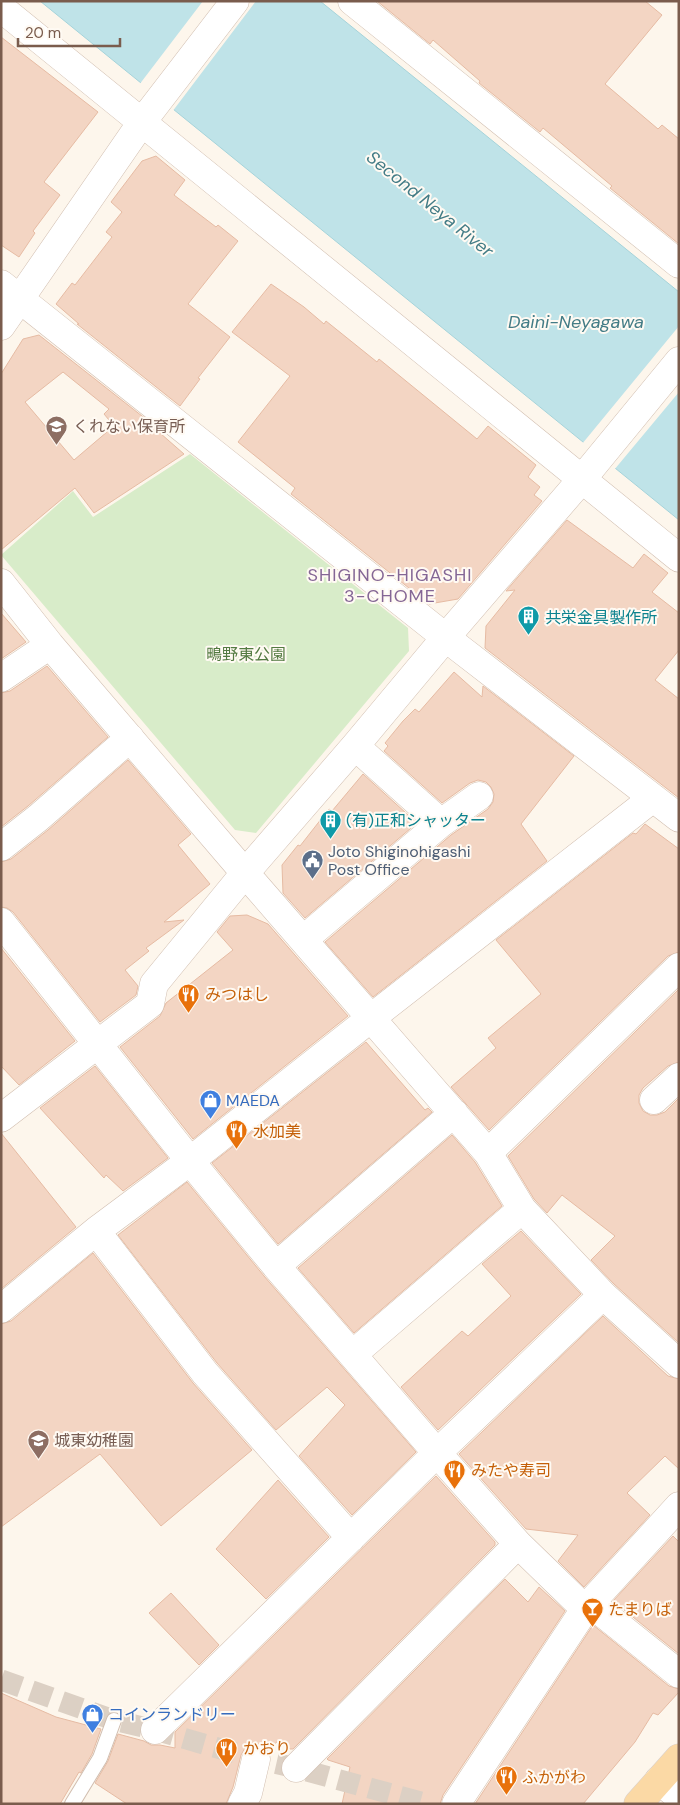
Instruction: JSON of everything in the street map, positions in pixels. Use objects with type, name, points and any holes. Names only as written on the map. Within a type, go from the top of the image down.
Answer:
[{"type":"main road","points":[[638,1804],[669,1789],[679,1758]]},
{"type":"street","points":[[1,326],[10,291],[235,1]]},
{"type":"street","points":[[352,1],[679,264]]},
{"type":"street","points":[[1,8],[149,112],[590,470],[679,558]]},
{"type":"street","points":[[10,291],[446,637],[679,818]]},
{"type":"street","points":[[1,1118],[99,1045],[150,1004],[154,984],[245,873],[356,746],[446,637],[590,470],[679,361]]},
{"type":"street","points":[[1,583],[50,644],[245,873],[488,1153],[522,1209],[603,1295],[676,1354]]},
{"type":"street","points":[[1,678],[50,644]]},
{"type":"street","points":[[1,847],[38,818],[130,738]]},
{"type":"street","points":[[356,746],[441,823]]},
{"type":"street","points":[[304,939],[441,823],[479,796]]},
{"type":"street","points":[[1,1309],[96,1231],[190,1161],[653,798]]},
{"type":"street","points":[[1,922],[190,1161],[276,1266],[437,1454],[518,1544],[587,1606],[679,1674]]},
{"type":"street","points":[[488,1153],[679,967]]},
{"type":"street","points":[[654,1100],[679,1077]]},
{"type":"street","points":[[276,1266],[454,1113]]},
{"type":"street","points":[[352,1354],[522,1209]]},
{"type":"street","points":[[96,1231],[205,1373],[351,1538]]},
{"type":"street","points":[[155,1730],[437,1454],[603,1295]]},
{"type":"street","points":[[456,1804],[587,1606],[679,1506]]},
{"type":"street","points":[[296,1768],[518,1544]]},
{"type":"street","points":[[242,1804],[248,1792],[256,1758]]},
{"type":"lane","points":[[72,1804],[100,1758],[114,1720]]},
{"type":"green space","name":"鴫野東公園","points":[[190,454],[408,628],[409,651],[256,833],[235,830],[1,555],[73,491],[93,517]]},
{"type":"water","name":"Daini-Neyagawa","points":[[40,1],[320,1],[679,292],[679,520]]},
{"type":"pier","points":[[203,1],[256,1],[172,112],[139,85]]},
{"type":"pier","points":[[679,326],[679,392],[614,470],[582,444]]},
{"type":"building","points":[[377,1],[645,1],[662,15],[605,84],[658,129],[662,125],[679,139],[679,244],[610,188],[612,186],[543,128],[540,132],[479,83],[480,81],[433,40],[430,44]]},
{"type":"building","points":[[1,37],[98,112],[44,182],[60,195],[33,231],[35,233],[19,257],[1,245]]},
{"type":"building","points":[[156,156],[185,180],[174,195],[238,241],[188,304],[230,337],[198,378],[200,379],[180,406],[77,324],[79,324],[56,304],[72,283],[75,285],[112,237],[106,232],[122,212],[111,202],[142,161]]},
{"type":"building","points":[[271,284],[304,307],[324,324],[326,321],[377,362],[379,359],[477,439],[488,426],[536,465],[528,477],[540,487],[534,495],[542,501],[458,599],[429,604],[291,494],[295,488],[238,442],[290,376],[232,332]]},
{"type":"building","points":[[39,335],[161,431],[160,433],[184,454],[94,513],[75,488],[1,550],[1,374],[23,339]],"holes":[[[63,372],[109,409],[104,414],[114,426],[74,460],[25,402]]]},
{"type":"building","points":[[567,520],[633,568],[644,554],[668,573],[652,592],[679,613],[679,650],[655,680],[679,699],[679,798],[485,648],[486,626],[515,590],[506,591]]},
{"type":"building","points":[[1,613],[26,642],[1,659]]},
{"type":"building","points":[[47,666],[108,737],[1,827],[1,693],[10,691]]},
{"type":"building","points":[[454,672],[482,697],[483,686],[574,756],[521,824],[547,861],[373,997],[325,942],[451,835],[488,809],[493,802],[494,794],[491,787],[486,782],[478,780],[470,783],[442,803],[384,751],[388,746],[385,743],[403,721],[415,709],[419,712]]},
{"type":"building","points":[[128,760],[191,834],[178,845],[210,884],[164,922],[184,920],[146,948],[149,951],[125,970],[138,986],[136,995],[100,1022],[13,912],[1,907],[1,862],[11,859],[48,830]]},
{"type":"building","points":[[363,774],[417,823],[305,918],[283,893],[282,865],[298,845],[300,846],[329,809],[332,811]]},
{"type":"building","points":[[645,824],[679,849],[679,952],[668,956],[489,1130],[451,1087],[496,1048],[488,1038],[541,994],[496,940],[633,833],[636,834]]},
{"type":"building","points":[[247,915],[268,924],[348,1016],[193,1139],[120,1047],[160,1016],[166,1003],[233,950],[217,932],[230,916]]},
{"type":"building","points":[[1,948],[75,1041],[19,1085],[1,1066]]},
{"type":"building","points":[[679,989],[679,1062],[668,1066],[643,1088],[639,1095],[639,1103],[643,1111],[650,1115],[657,1115],[665,1112],[679,1098],[679,1343],[614,1284],[591,1260],[615,1236],[562,1195],[547,1213],[534,1199],[508,1156]]},
{"type":"building","points":[[366,1042],[425,1110],[428,1108],[432,1112],[278,1244],[212,1163]]},
{"type":"building","points":[[95,1066],[168,1158],[123,1191],[106,1175],[104,1178],[40,1108]]},
{"type":"building","points":[[1,1133],[76,1227],[1,1289]]},
{"type":"building","points":[[452,1135],[475,1162],[502,1206],[354,1333],[298,1268]]},
{"type":"building","points":[[187,1182],[264,1276],[416,1452],[352,1515],[299,1456],[345,1405],[327,1387],[276,1430],[217,1363],[118,1235]]},
{"type":"building","points":[[521,1231],[581,1294],[438,1430],[401,1387],[462,1331],[468,1336],[511,1296],[482,1264]]},
{"type":"building","points":[[93,1253],[193,1383],[252,1450],[161,1526],[100,1454],[1,1527],[1,1324],[11,1321]]},
{"type":"building","points":[[603,1316],[668,1376],[679,1379],[679,1469],[665,1456],[627,1493],[650,1515],[584,1587],[558,1561],[578,1535],[526,1529],[459,1454]]},
{"type":"building","points":[[436,1476],[495,1542],[495,1545],[293,1749],[290,1749],[279,1740],[268,1750],[259,1744],[251,1744],[245,1748],[241,1755],[233,1787],[226,1804],[127,1804],[95,1783],[108,1761],[118,1734],[144,1741],[151,1745],[175,1748],[175,1732]]},
{"type":"building","points":[[278,1480],[329,1537],[266,1599],[216,1549]]},
{"type":"building","points":[[673,1536],[679,1542],[679,1654],[613,1601]]},
{"type":"building","points":[[505,1579],[528,1602],[539,1587],[565,1611],[443,1795],[440,1804],[342,1804],[350,1767],[327,1759]]},
{"type":"building","points":[[171,1593],[219,1645],[199,1665],[149,1613]]},
{"type":"building","points":[[593,1625],[669,1686],[679,1689],[679,1692],[658,1715],[653,1713],[635,1742],[583,1804],[475,1804]]},
{"type":"building","points":[[1,1693],[56,1717],[101,1729],[92,1754],[60,1804],[1,1804]]},
{"type":"tunnel","points":[[1,1680],[114,1720],[428,1804]]},
{"type":"place","name":"くれない保育所","points":[[57,445]]},
{"type":"place","name":"共栄金具製作所","points":[[529,636]]},
{"type":"place","name":"(有)正和シャッター","points":[[330,839]]},
{"type":"place","name":"Joto Shiginohigashi Post Office","points":[[312,879]]},
{"type":"place","name":"みつはし","points":[[189,1013]]},
{"type":"place","name":"MAEDA","points":[[210,1119]]},
{"type":"place","name":"水加美","points":[[237,1150]]},
{"type":"place","name":"城東幼稚園","points":[[38,1459]]},
{"type":"place","name":"みたや寿司","points":[[455,1489]]},
{"type":"place","name":"たまりば","points":[[592,1628]]},
{"type":"place","name":"コインランドリー","points":[[92,1733]]},
{"type":"place","name":"かおり","points":[[227,1767]]},
{"type":"place","name":"ふかがわ","points":[[506,1796]]},
{"type":"district","name":"SHIGINO-HIGASHI 3-CHOME","points":[[390,585]]},
{"type":"water label","name":"Second Neya River","points":[[430,204]]}]
